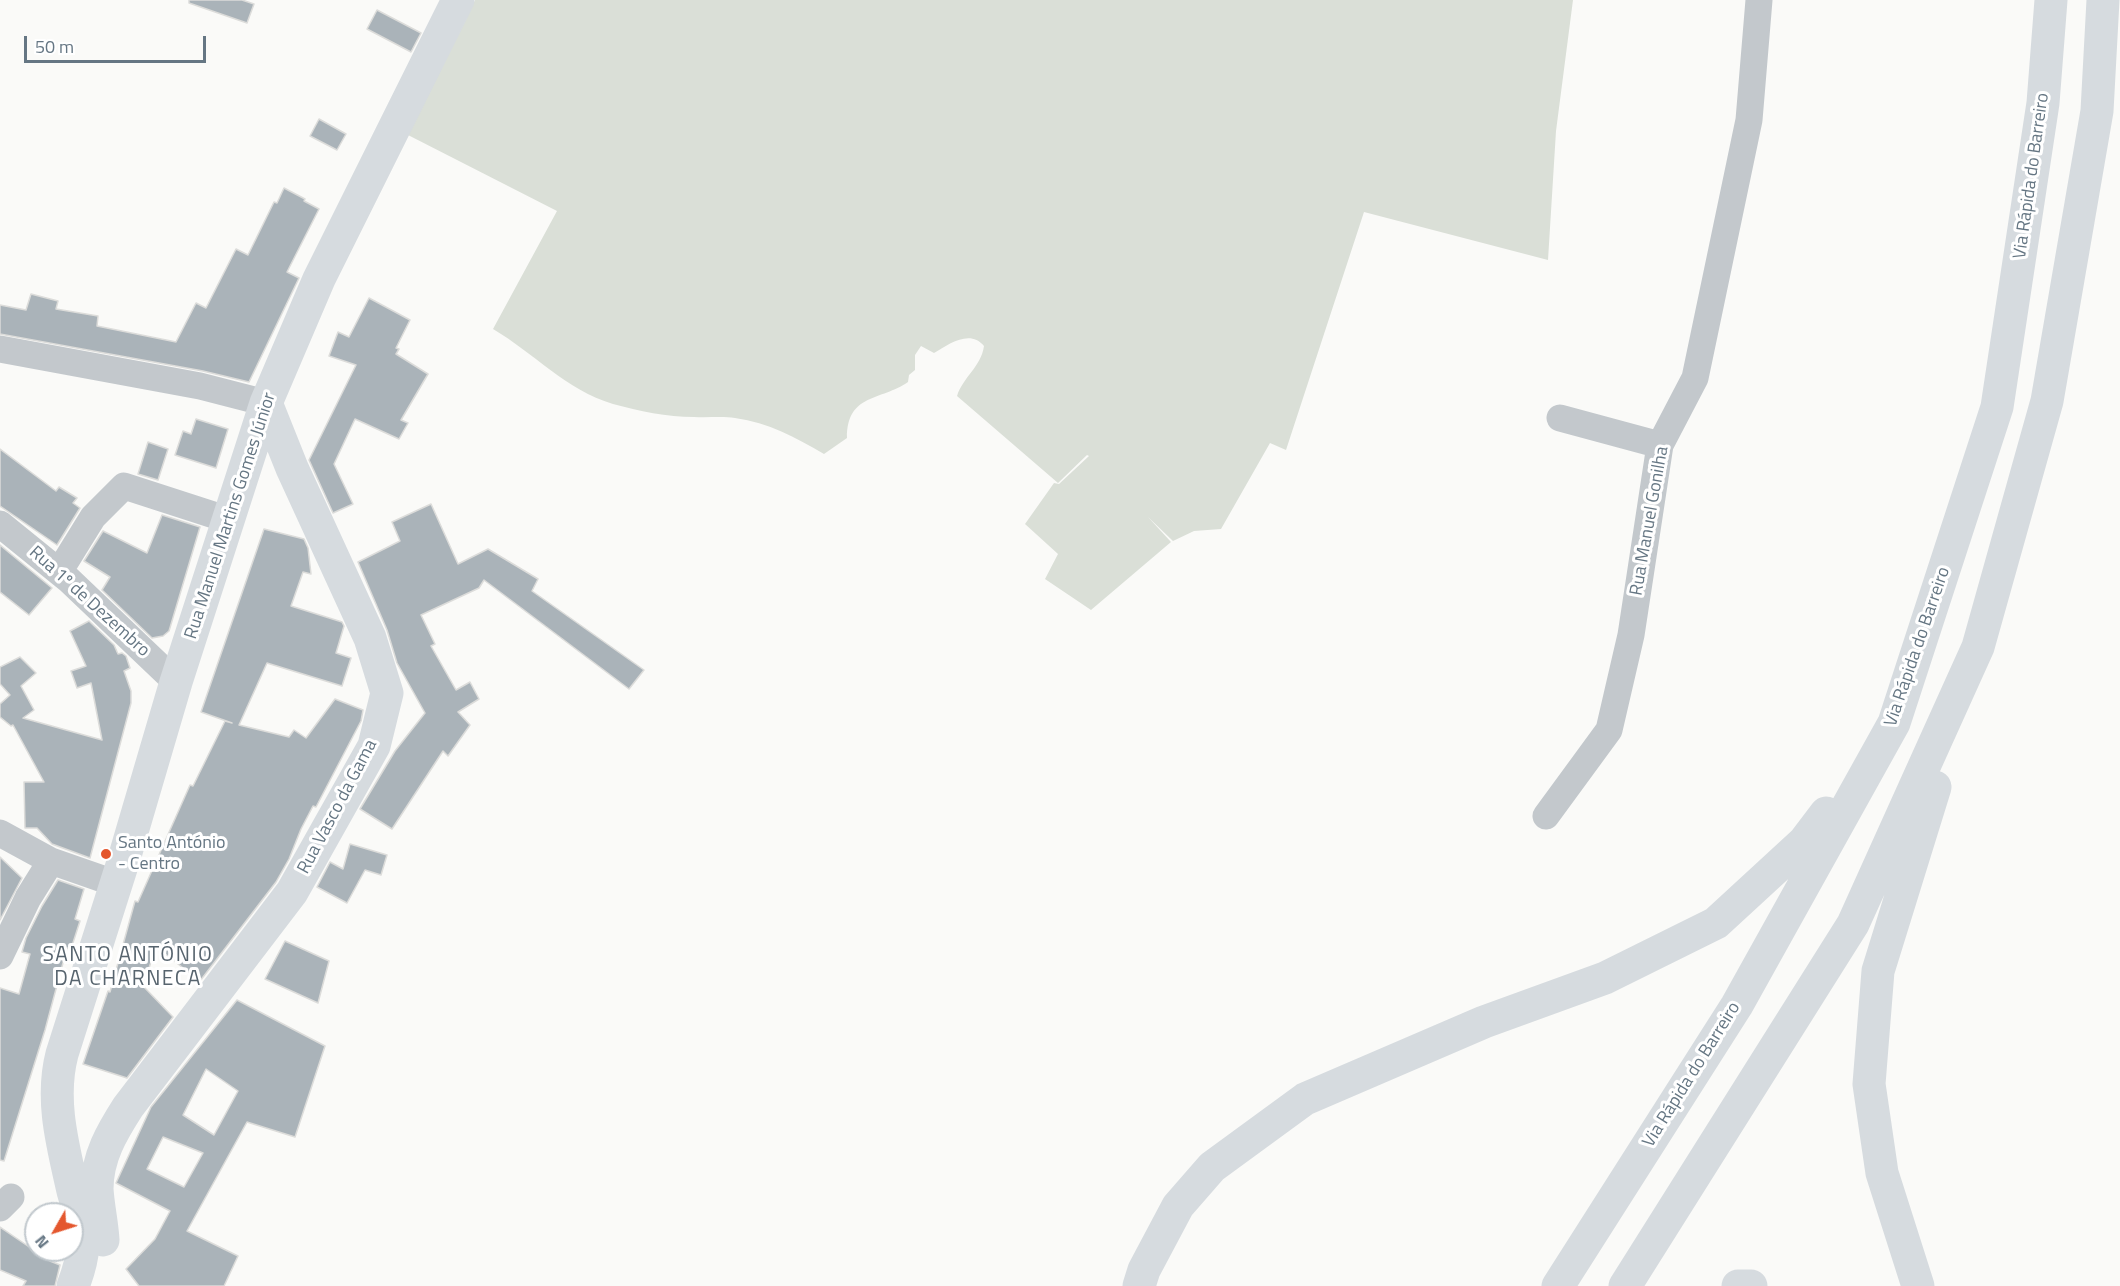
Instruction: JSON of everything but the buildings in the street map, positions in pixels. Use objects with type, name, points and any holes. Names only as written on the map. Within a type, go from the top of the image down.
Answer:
[{"type":"main road","name":"Rua Manuel Martins Gomes Júnior","points":[[73,1286],[81,1265],[83,1244],[81,1222],[61,1131],[57,1083],[62,1054],[117,884],[176,682],[266,404],[319,279],[458,0]]},
{"type":"main road","name":"Via Rápida do Barreiro","points":[[1558,1286],[1737,1005],[1894,723],[1997,407],[2043,103],[2051,0]]},
{"type":"main road","points":[[1918,1286],[1882,1173],[1869,1084],[1878,971],[1978,647],[2047,401],[2097,111],[2103,0]]},
{"type":"main road","name":"Rua Vasco da Gama","points":[[94,1286],[100,1272],[103,1250],[97,1188],[99,1167],[107,1141],[128,1107],[292,892],[374,746],[387,693],[370,638],[292,468],[266,404]]},
{"type":"main road","points":[[1625,1286],[1854,924],[1978,647]]},
{"type":"main road","points":[[1139,1286],[1144,1270],[1178,1206],[1212,1167],[1305,1099],[1484,1022],[1605,978],[1716,923],[1804,842],[1894,723]]},
{"type":"main road","points":[[61,1131],[68,1139],[85,1148],[107,1141]]},
{"type":"main road","points":[[1738,1286],[1751,1286]]},
{"type":"street","name":"Rua Manuel Gonilha","points":[[1546,816],[1609,730],[1631,635],[1660,445],[1695,378],[1749,120],[1759,0]]},
{"type":"street","points":[[0,348],[200,386],[266,404]]},
{"type":"street","points":[[1560,418],[1660,445]]},
{"type":"street","points":[[59,572],[93,517],[124,486],[229,520]]},
{"type":"street","name":"Rua 1º de Dezembro","points":[[0,524],[59,572],[176,682]]},
{"type":"street","points":[[0,833],[51,861],[117,884]]},
{"type":"street","points":[[0,956],[28,898],[51,861]]},
{"type":"shaded area","points":[[475,0],[1573,0],[1556,131],[1548,260],[1364,212],[1286,450],[1270,443],[1221,529],[1194,531],[1173,541],[1148,517],[1171,542],[1091,610],[1045,579],[1058,554],[1025,524],[1054,483],[1059,484],[1089,456],[1087,455],[1058,483],[957,396],[982,353],[984,346],[978,341],[966,338],[934,353],[921,346],[915,355],[915,370],[909,375],[908,382],[867,400],[859,406],[849,423],[847,438],[824,454],[781,432],[747,420],[730,417],[663,415],[623,407],[596,398],[565,380],[493,329],[557,211],[408,135]]},
{"type":"place","name":"Santo António - Centro","points":[[106,854]]},
{"type":"district","name":"SANTO ANTÓNIO DA CHARNECA","points":[[128,968]]}]
